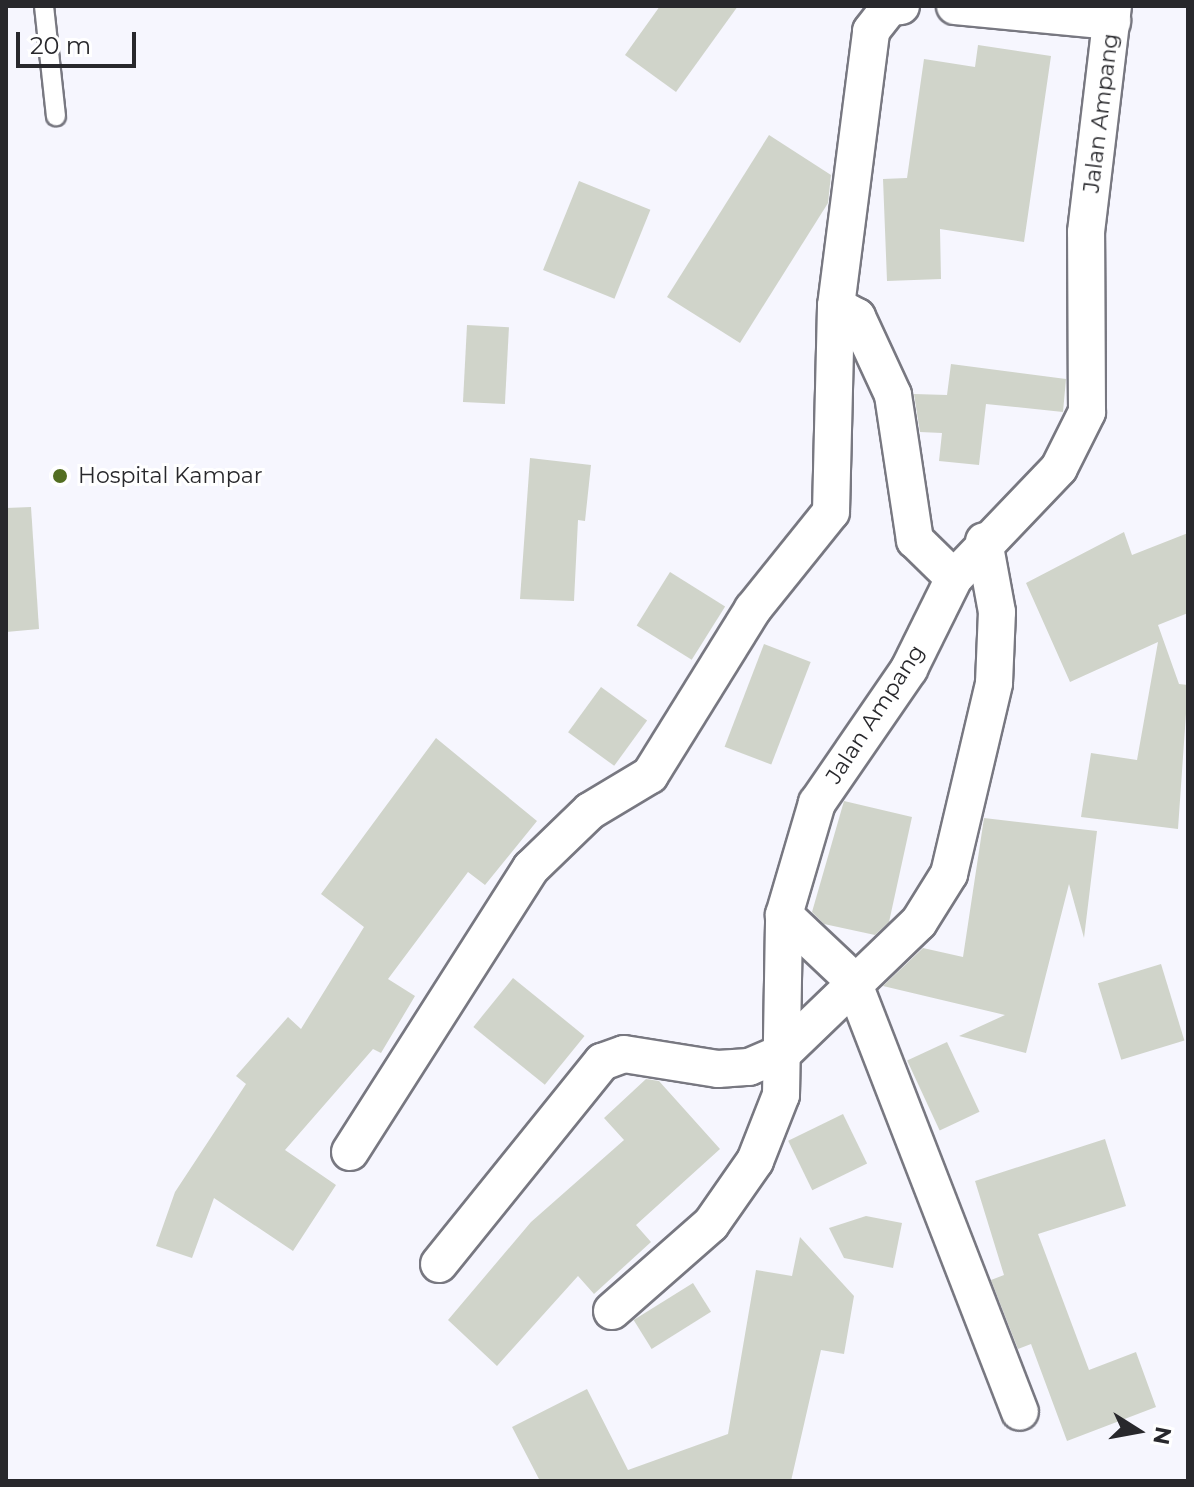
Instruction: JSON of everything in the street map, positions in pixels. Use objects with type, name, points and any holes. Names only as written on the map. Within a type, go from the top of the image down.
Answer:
[{"type":"street","points":[[350,1152],[531,868],[590,811],[650,775],[753,609],[831,512],[836,306],[871,31],[890,7],[901,6]]},
{"type":"street","points":[[955,6],[1112,13]]},
{"type":"street","name":"Jalan Ampang","points":[[612,1311],[711,1224],[755,1161],[781,1095],[784,915],[817,803],[909,669],[954,578],[984,541],[1059,468],[1087,412],[1086,232],[1112,13]]},
{"type":"street","points":[[836,306],[857,317],[893,395],[915,540],[954,578]]},
{"type":"street","points":[[439,1264],[602,1062],[624,1054],[718,1069],[749,1067],[784,1052],[852,979],[919,922],[949,874],[994,683],[997,612],[984,541]]},
{"type":"street","points":[[784,915],[852,979],[1020,1412]]},
{"type":"lane","points":[[44,6],[56,116]]},
{"type":"building","points":[[660,6],[738,6],[676,92],[625,55]]},
{"type":"building","points":[[978,45],[1051,56],[1024,242],[940,229],[941,279],[887,281],[883,179],[907,178],[924,59],[975,67]]},
{"type":"building","points":[[769,135],[831,175],[828,203],[740,343],[667,297]]},
{"type":"building","points":[[579,181],[650,210],[614,299],[543,270]]},
{"type":"building","points":[[467,325],[509,327],[505,404],[463,402]]},
{"type":"building","points":[[951,364],[1066,379],[1063,412],[986,404],[979,465],[939,461],[942,433],[920,432],[914,394],[947,395]]},
{"type":"building","points":[[530,458],[591,465],[585,521],[578,520],[574,601],[520,599]]},
{"type":"building","points":[[31,507],[39,629],[6,632],[6,508]]},
{"type":"building","points":[[1124,532],[1132,555],[1188,533],[1188,613],[1158,625],[1179,684],[1188,685],[1178,829],[1081,817],[1091,753],[1137,760],[1158,642],[1070,682],[1026,583]]},
{"type":"building","points":[[670,572],[725,606],[692,660],[637,625]]},
{"type":"building","points":[[764,644],[811,662],[771,765],[725,747]]},
{"type":"building","points":[[601,687],[647,721],[614,766],[568,732]]},
{"type":"building","points":[[436,738],[537,821],[485,885],[468,872],[388,979],[415,996],[381,1053],[373,1049],[285,1150],[336,1185],[293,1251],[214,1198],[192,1258],[156,1246],[175,1192],[246,1084],[236,1076],[288,1017],[301,1029],[364,927],[321,894]]},
{"type":"building","points":[[844,801],[912,817],[889,922],[875,935],[824,924],[812,912]]},
{"type":"building","points":[[984,818],[1097,831],[1084,938],[1069,884],[1026,1053],[959,1036],[1005,1015],[883,986],[923,948],[963,957]]},
{"type":"building","points":[[1161,964],[1184,1041],[1121,1060],[1098,983]]},
{"type":"building","points":[[513,978],[584,1036],[545,1085],[473,1027]]},
{"type":"building","points":[[947,1042],[980,1112],[940,1130],[907,1061]]},
{"type":"building","points":[[646,1079],[659,1081],[720,1149],[636,1225],[651,1242],[594,1294],[578,1276],[497,1366],[448,1320],[531,1222],[624,1140],[604,1118]]},
{"type":"building","points":[[843,1114],[867,1163],[812,1190],[788,1141]]},
{"type":"building","points":[[1105,1139],[1126,1206],[1038,1234],[1089,1370],[1136,1352],[1156,1407],[1067,1441],[1031,1344],[1018,1349],[991,1280],[1004,1275],[975,1181]]},
{"type":"building","points":[[866,1216],[902,1223],[893,1268],[844,1258],[829,1228]]},
{"type":"building","points":[[800,1237],[854,1296],[844,1354],[821,1350],[791,1481],[540,1481],[512,1427],[587,1389],[628,1470],[728,1434],[756,1270],[792,1276]]},
{"type":"building","points":[[693,1283],[711,1312],[652,1349],[634,1320]]},
{"type":"place","name":"Hospital Kampar","points":[[60,476]]}]
